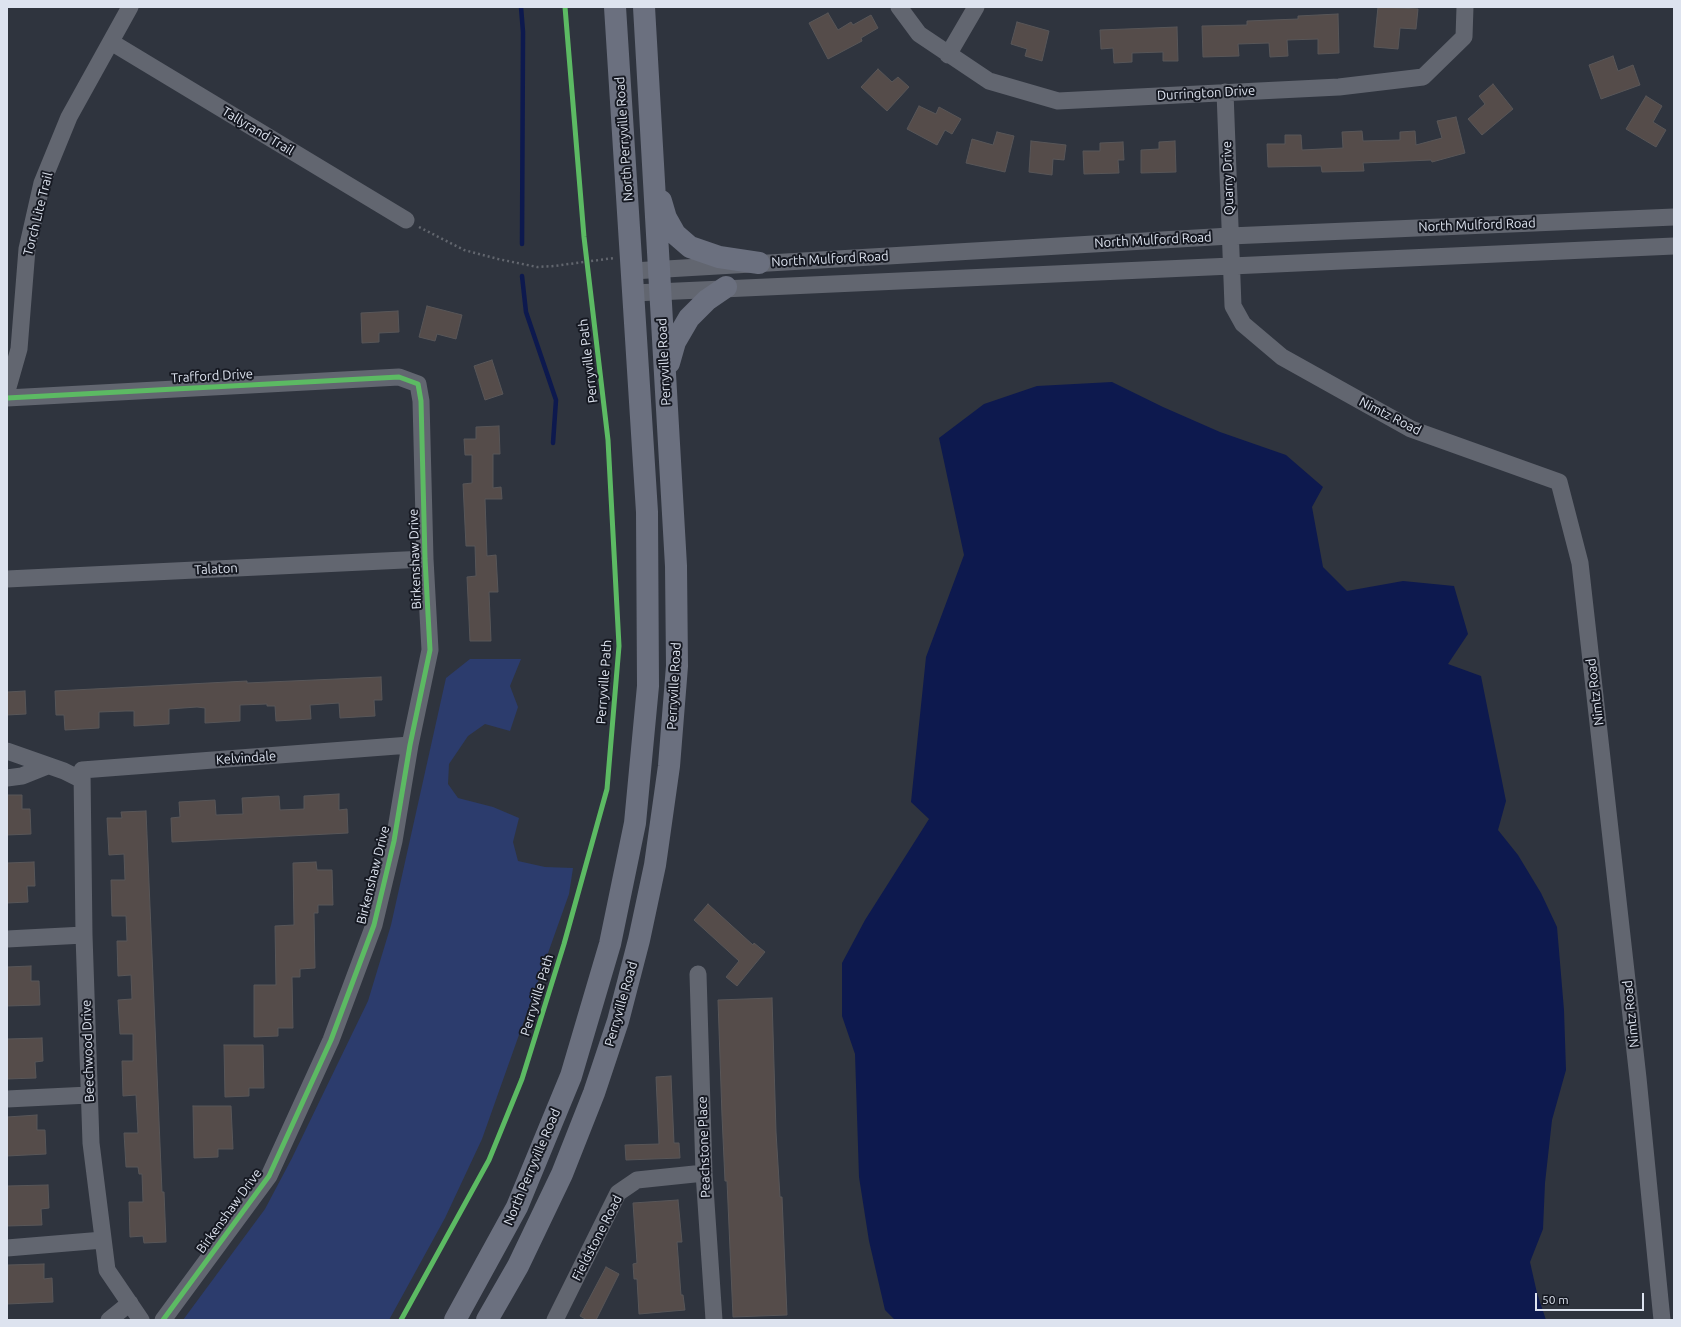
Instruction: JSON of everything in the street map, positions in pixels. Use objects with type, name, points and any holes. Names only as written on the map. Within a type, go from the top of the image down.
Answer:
[{"type":"main road","name":"North Perryville Road","points":[[615,7],[632,264]]},
{"type":"main road","name":"North Perryville Road","points":[[644,7],[659,269]]},
{"type":"main road","points":[[654,184],[666,218],[675,234],[690,247],[720,257],[759,263]]},
{"type":"main road","name":"Perryville Road","points":[[570,1076],[610,944],[633,831],[648,686],[648,512],[632,264]]},
{"type":"main road","name":"Perryville Road","points":[[487,1320],[518,1266],[562,1174],[594,1093],[618,1021],[639,940],[655,865],[669,766],[677,666],[676,566],[659,269]]},
{"type":"main road","points":[[665,376],[675,342],[689,318],[707,300],[726,288]]},
{"type":"main road","name":"North Perryville Road","points":[[455,1320],[517,1207],[570,1076]]},
{"type":"street","name":"Torch Lite Trail","points":[[7,391],[19,349],[27,249],[42,183],[69,117],[130,7]]},
{"type":"street","name":"Durrington Drive","points":[[899,7],[919,34],[948,55],[989,81],[1058,101],[1338,87],[1423,77],[1464,37],[1465,7]]},
{"type":"street","points":[[948,55],[976,7]]},
{"type":"street","name":"Tallyrand Trail","points":[[110,42],[412,223]]},
{"type":"street","name":"Quarry Drive","points":[[1226,92],[1231,265]]},
{"type":"street","name":"North Mulford Road","points":[[632,264],[659,269],[1230,236],[1674,217]]},
{"type":"street","name":"North Mulford Road","points":[[634,293],[1674,246]]},
{"type":"street","name":"Nimtz Road","points":[[1231,265],[1233,306],[1243,324],[1282,357],[1411,429],[1559,482],[1580,563],[1636,1062],[1662,1320]]},
{"type":"street","name":"Trafford Drive","points":[[7,398],[399,377],[418,384]]},
{"type":"street","name":"Birkenshaw Drive","points":[[163,1320],[269,1176],[332,1040],[374,925],[394,841],[410,745],[430,650],[425,559],[421,401],[418,384]]},
{"type":"street","name":"Talaton","points":[[7,580],[425,559]]},
{"type":"street","name":"Kelvindale","points":[[82,775],[410,745]]},
{"type":"street","points":[[7,751],[47,766],[82,775]]},
{"type":"street","points":[[7,778],[22,776],[47,766]]},
{"type":"street","name":"Beechwood Drive","points":[[82,775],[84,935],[91,1143],[107,1270],[141,1320]]},
{"type":"street","points":[[7,939],[84,935]]},
{"type":"street","name":"Peachstone Place","points":[[698,974],[704,1173],[714,1320]]},
{"type":"street","points":[[7,1099],[89,1095]]},
{"type":"street","name":"Fieldstone Road","points":[[555,1320],[618,1192],[637,1180],[704,1173]]},
{"type":"street","points":[[7,1248],[103,1240]]},
{"type":"street","points":[[109,1320],[130,1304]]},
{"type":"path","points":[[412,223],[464,250],[498,259],[537,266],[554,266],[587,261],[632,264]]},
{"type":"path","points":[[586,253],[588,268]]},
{"type":"shaded area","points":[[1112,382],[1163,407],[1220,432],[1286,455],[1323,487],[1312,507],[1323,567],[1347,591],[1403,581],[1454,586],[1468,634],[1448,664],[1481,676],[1506,801],[1498,830],[1518,855],[1541,893],[1557,927],[1564,1010],[1566,1070],[1552,1120],[1545,1183],[1543,1229],[1530,1262],[1537,1293],[1546,1320],[895,1320],[885,1310],[869,1241],[859,1177],[855,1054],[842,1016],[842,963],[865,920],[929,819],[911,802],[926,657],[964,555],[939,438],[984,404],[1037,386]]},
{"type":"shaded area","points":[[470,659],[521,659],[510,686],[518,707],[510,731],[485,724],[468,736],[449,764],[448,784],[458,798],[493,807],[519,818],[513,842],[518,861],[545,867],[573,868],[569,894],[482,1139],[445,1218],[389,1320],[183,1320],[265,1209],[292,1158],[368,1001],[391,925],[446,678]]},
{"type":"building","points":[[1378,7],[1418,9],[1416,29],[1400,28],[1398,49],[1374,47]]},
{"type":"building","points":[[828,13],[838,30],[851,22],[853,25],[871,15],[878,28],[861,38],[862,41],[828,59],[809,23]]},
{"type":"building","points":[[1338,14],[1339,53],[1318,54],[1318,39],[1287,40],[1288,56],[1270,57],[1269,43],[1238,44],[1239,56],[1203,57],[1202,26],[1247,25],[1247,21],[1298,19],[1298,16]]},
{"type":"building","points":[[1017,22],[1049,31],[1042,61],[1025,56],[1027,49],[1011,44]]},
{"type":"building","points":[[1177,27],[1178,61],[1163,61],[1163,52],[1132,53],[1132,62],[1114,63],[1113,48],[1101,49],[1100,30]]},
{"type":"building","points":[[1613,56],[1618,71],[1633,65],[1640,85],[1601,99],[1589,65]]},
{"type":"building","points":[[878,69],[892,82],[898,77],[909,87],[887,111],[861,87]]},
{"type":"building","points":[[1493,84],[1513,109],[1482,135],[1468,119],[1485,104],[1479,96]]},
{"type":"building","points":[[1646,96],[1662,106],[1653,122],[1666,130],[1656,147],[1626,129]]},
{"type":"building","points":[[919,106],[936,114],[939,107],[961,119],[952,134],[945,130],[937,145],[907,129]]},
{"type":"building","points":[[1456,117],[1465,153],[1432,162],[1431,160],[1363,163],[1364,171],[1322,172],[1321,166],[1268,167],[1267,144],[1285,144],[1285,135],[1301,135],[1302,150],[1343,148],[1342,132],[1362,131],[1363,141],[1400,140],[1400,132],[1415,131],[1416,145],[1442,138],[1437,121]]},
{"type":"building","points":[[997,132],[1014,136],[1005,172],[966,163],[972,139],[993,145]]},
{"type":"building","points":[[1031,141],[1066,145],[1064,160],[1053,159],[1052,175],[1029,172]]},
{"type":"building","points":[[1175,141],[1176,172],[1141,173],[1141,150],[1159,149],[1159,142]]},
{"type":"building","points":[[1123,142],[1124,160],[1118,160],[1119,173],[1084,174],[1083,151],[1100,151],[1100,143]]},
{"type":"building","points":[[427,306],[462,315],[456,339],[437,334],[435,341],[419,337]]},
{"type":"building","points":[[398,311],[399,332],[379,333],[379,342],[362,343],[361,313]]},
{"type":"building","points":[[492,360],[503,394],[485,400],[474,366]]},
{"type":"building","points":[[499,426],[500,454],[493,454],[493,488],[501,487],[502,499],[485,499],[487,556],[496,555],[498,592],[489,592],[491,641],[470,641],[467,577],[476,576],[475,546],[466,546],[463,484],[472,483],[472,455],[465,455],[464,439],[476,439],[476,427]]},
{"type":"building","points":[[381,677],[382,700],[374,700],[375,716],[340,718],[339,703],[310,705],[311,719],[276,721],[275,706],[267,706],[267,704],[240,705],[240,721],[205,723],[205,708],[197,707],[169,709],[169,724],[134,726],[134,711],[99,712],[99,728],[65,730],[64,715],[56,715],[55,691],[247,681],[247,683]]},
{"type":"building","points":[[25,691],[26,714],[7,715],[7,692]]},
{"type":"building","points":[[339,794],[339,810],[347,809],[348,833],[172,842],[171,818],[180,817],[179,802],[215,800],[216,815],[243,814],[242,798],[279,796],[280,810],[304,809],[304,796]]},
{"type":"building","points":[[7,795],[22,795],[22,809],[30,809],[31,834],[7,835]]},
{"type":"building","points":[[146,811],[162,1192],[164,1192],[166,1242],[144,1243],[143,1236],[130,1237],[129,1202],[143,1202],[142,1174],[139,1174],[138,1167],[126,1167],[124,1133],[138,1133],[136,1095],[123,1096],[122,1061],[133,1061],[133,1034],[120,1034],[118,1000],[132,999],[131,975],[118,976],[117,941],[127,941],[126,916],[112,916],[111,880],[125,880],[124,854],[109,855],[107,818],[122,818],[121,812]]},
{"type":"building","points":[[34,862],[35,886],[27,886],[28,902],[7,903],[7,863]]},
{"type":"building","points":[[316,862],[317,870],[332,870],[333,905],[318,905],[318,913],[314,913],[315,968],[300,969],[300,977],[292,977],[293,1028],[278,1028],[278,1036],[254,1037],[254,985],[276,985],[275,926],[294,925],[293,863]]},
{"type":"building","points":[[708,904],[753,945],[754,943],[765,952],[737,986],[726,977],[739,961],[694,920]]},
{"type":"building","points":[[31,966],[31,981],[39,981],[40,1005],[7,1006],[7,967]]},
{"type":"building","points":[[772,998],[776,1132],[780,1197],[782,1197],[787,1315],[733,1317],[727,1181],[725,1181],[718,1000]]},
{"type":"building","points":[[42,1038],[43,1061],[35,1062],[36,1078],[7,1079],[7,1039]]},
{"type":"building","points":[[224,1045],[263,1045],[264,1088],[249,1088],[249,1096],[225,1097]]},
{"type":"building","points":[[671,1076],[674,1143],[679,1143],[680,1158],[626,1160],[625,1145],[659,1144],[656,1077]]},
{"type":"building","points":[[193,1106],[231,1106],[233,1149],[218,1149],[218,1157],[194,1158]]},
{"type":"building","points":[[37,1115],[37,1130],[45,1130],[46,1154],[7,1156],[7,1117]]},
{"type":"building","points":[[48,1185],[49,1208],[41,1209],[42,1225],[7,1226],[7,1186]]},
{"type":"building","points":[[678,1200],[682,1242],[677,1242],[681,1295],[683,1295],[685,1310],[639,1314],[637,1279],[634,1279],[633,1264],[637,1263],[633,1203]]},
{"type":"building","points":[[44,1264],[44,1279],[52,1278],[53,1302],[7,1304],[8,1265]]},
{"type":"building","points":[[606,1267],[619,1274],[596,1320],[587,1320],[580,1316]]},
{"type":"waterway","points":[[521,7],[523,32],[522,244]]},
{"type":"waterway","points":[[522,276],[526,312],[556,400],[553,443]]},
{"type":"cycle path","name":"Perryville Path","points":[[401,1320],[489,1160],[522,1079],[564,944],[607,789],[619,646],[608,440],[584,237],[565,7]]},
{"type":"cycle path","points":[[7,398],[399,377],[418,384],[421,401],[425,559],[430,650],[410,745],[394,841],[374,925],[331,1040],[269,1176],[163,1320]]}]
